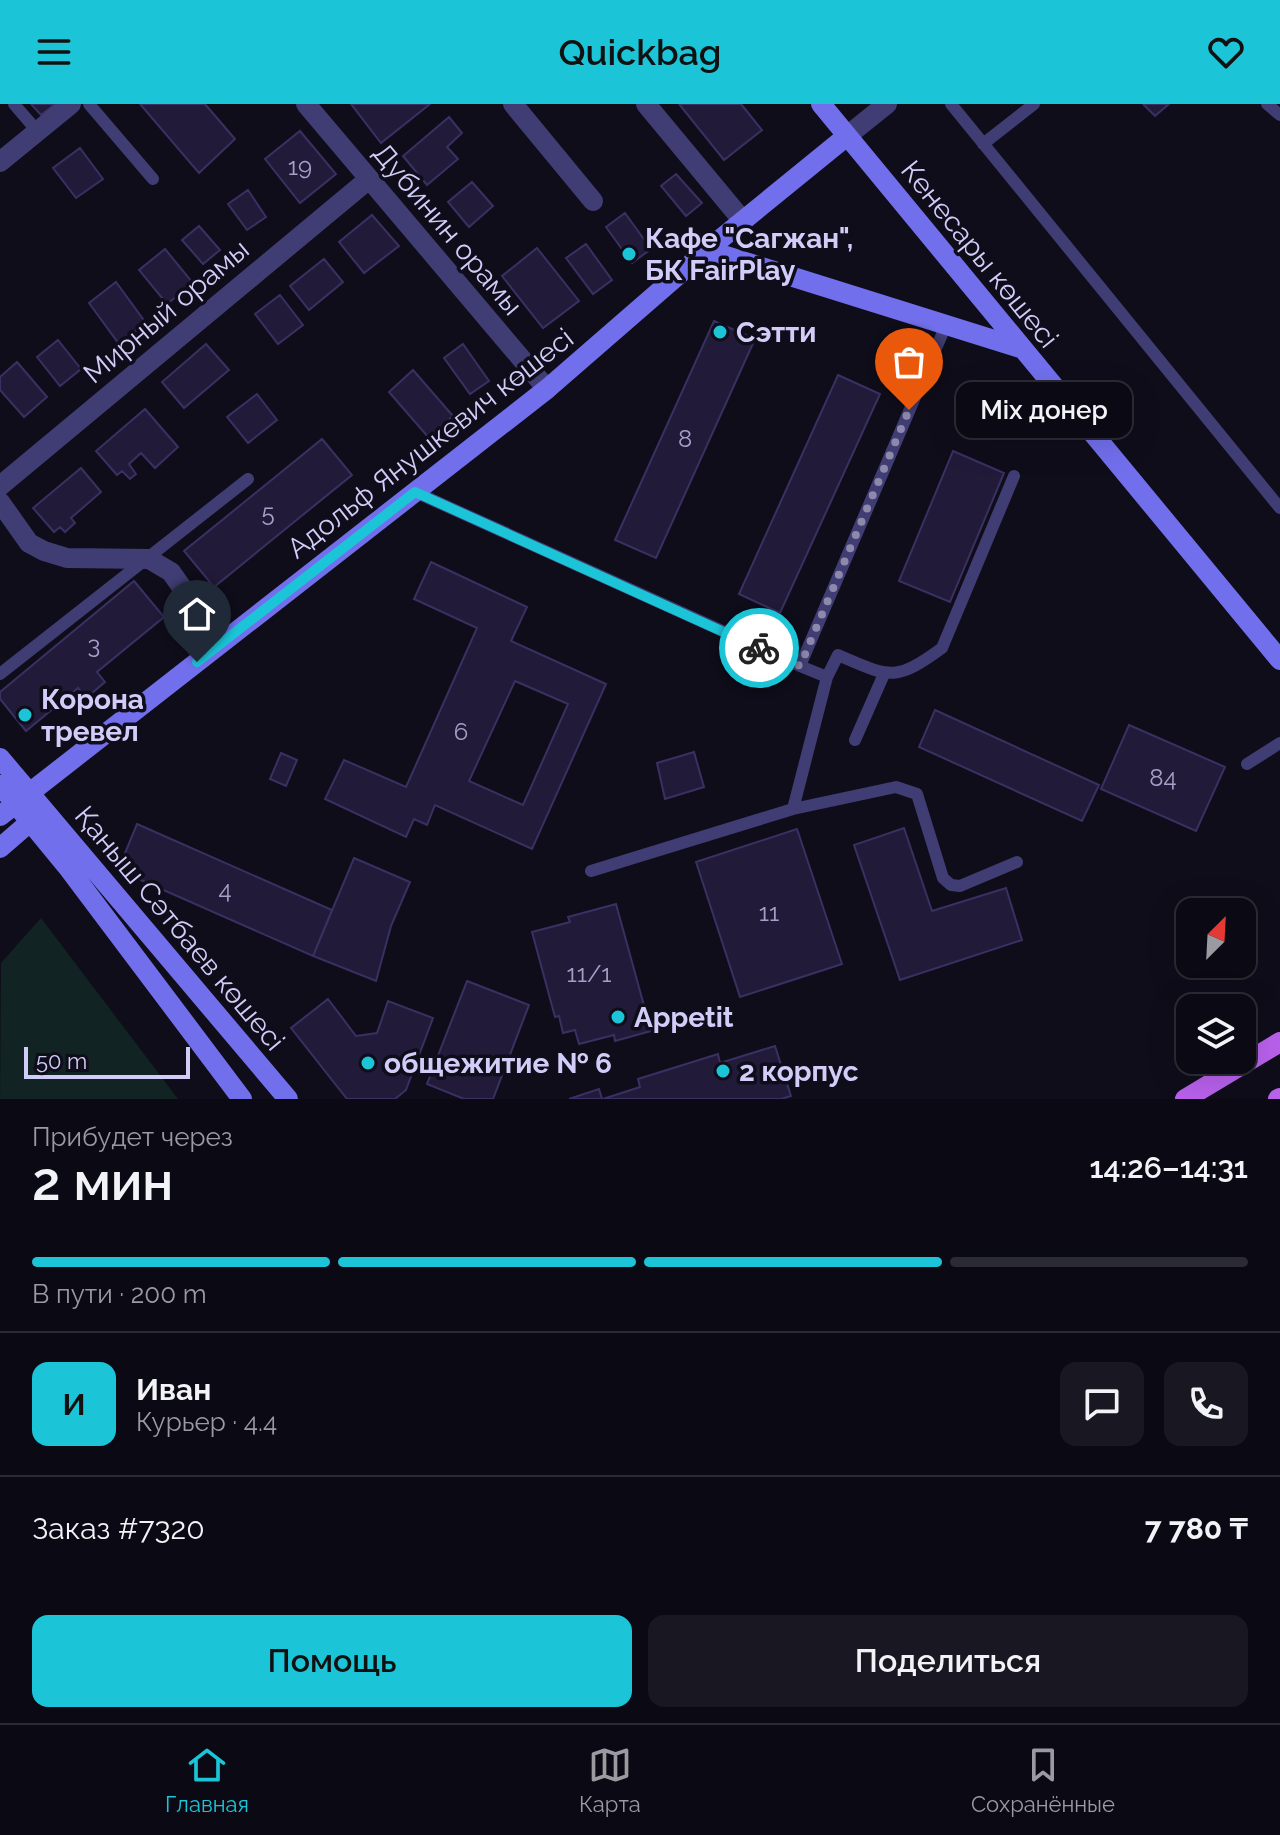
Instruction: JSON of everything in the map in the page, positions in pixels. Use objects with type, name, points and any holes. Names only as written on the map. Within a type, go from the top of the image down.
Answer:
[{"type":"main road","name":"Кенесары көшесі","points":[[821,104],[1280,660]]},
{"type":"main road","name":"Адольф Янушкевич көшесі","points":[[15,804],[547,389],[707,250],[847,136]]},
{"type":"main road","points":[[707,250],[1021,349]]},
{"type":"main road","points":[[0,758],[15,804]]},
{"type":"main road","points":[[0,785],[15,804]]},
{"type":"main road","name":"Қаныш Сәтбаев көшесі","points":[[15,804],[82,871],[242,1099]]},
{"type":"main road","name":"Қаныш Сәтбаев көшесі","points":[[15,804],[82,871],[288,1099]]},
{"type":"main road","points":[[0,848],[30,822]]},
{"type":"main road","points":[[1185,1099],[1280,1042]]},
{"type":"street","points":[[0,162],[71,104]]},
{"type":"street","name":"Дубинин орамы","points":[[306,104],[547,389]]},
{"type":"street","points":[[513,104],[593,201]]},
{"type":"street","points":[[646,104],[743,221]]},
{"type":"street","name":"Адольф Янушкевич көшесі","points":[[847,136],[887,104]]},
{"type":"street","name":"Мирный орамы","points":[[0,486],[369,179]]},
{"type":"street","points":[[0,502],[29,543],[44,551],[67,558],[149,559],[171,572],[221,643]]},
{"type":"lane","points":[[14,104],[38,132]]},
{"type":"lane","points":[[89,104],[153,179]]},
{"type":"lane","points":[[951,104],[1280,508]]},
{"type":"lane","points":[[983,144],[1034,104]]},
{"type":"lane","points":[[1267,104],[1280,115]]},
{"type":"lane","points":[[800,666],[946,325]]},
{"type":"lane","points":[[793,809],[827,677],[838,655],[884,674],[901,672],[942,648],[1014,476]]},
{"type":"lane","points":[[0,674],[248,479]]},
{"type":"lane","points":[[415,492],[827,677]]},
{"type":"lane","points":[[855,740],[884,674]]},
{"type":"lane","points":[[1247,764],[1280,743]]},
{"type":"lane","points":[[591,871],[793,809],[896,787],[917,794],[943,878],[951,885],[960,886],[1017,862]]},
{"type":"shaded area","points":[[41,918],[178,1099],[0,1099],[1,963]]},
{"type":"building","points":[[31,104],[55,104],[41,115]]},
{"type":"building","points":[[140,104],[205,104],[235,139],[199,173]]},
{"type":"building","points":[[351,104],[430,104],[381,143]]},
{"type":"building","points":[[679,104],[741,104],[762,130],[724,160]]},
{"type":"building","points":[[1143,104],[1169,104],[1155,116]]},
{"type":"building","points":[[449,117],[462,133],[447,147],[458,159],[427,185],[403,156]]},
{"type":"building","points":[[300,131],[336,174],[300,203],[265,159]]},
{"type":"building","points":[[80,148],[103,179],[76,198],[53,168]]},
{"type":"building","points":[[676,174],[702,203],[686,216],[661,186]]},
{"type":"building","points":[[472,182],[493,206],[469,227],[448,202]]},
{"type":"building","points":[[248,190],[266,217],[247,230],[228,204]]},
{"type":"building","points":[[625,213],[651,249],[632,263],[606,227]]},
{"type":"building","points":[[372,215],[399,246],[364,273],[339,242]]},
{"type":"building","points":[[199,226],[220,250],[203,264],[182,240]]},
{"type":"building","points":[[586,244],[612,280],[593,294],[566,258]]},
{"type":"building","points":[[537,248],[579,301],[543,328],[502,276]]},
{"type":"building","points":[[165,249],[193,283],[167,304],[139,270]]},
{"type":"building","points":[[324,259],[343,282],[309,310],[290,286]]},
{"type":"building","points":[[116,282],[146,323],[119,344],[89,303]]},
{"type":"building","points":[[280,295],[303,325],[278,344],[255,314]]},
{"type":"building","points":[[714,321],[755,339],[656,558],[615,540]]},
{"type":"building","points":[[58,340],[81,369],[60,386],[37,357]]},
{"type":"building","points":[[206,344],[229,370],[184,408],[162,382]]},
{"type":"building","points":[[463,344],[489,381],[470,394],[444,358]]},
{"type":"building","points":[[17,362],[47,397],[24,417],[0,390],[0,377]]},
{"type":"building","points":[[413,370],[453,416],[429,438],[389,392]]},
{"type":"building","points":[[838,375],[880,394],[780,613],[739,594]]},
{"type":"building","points":[[257,394],[277,420],[248,443],[227,417]]},
{"type":"building","points":[[145,409],[178,447],[155,468],[141,453],[129,464],[136,474],[130,479],[122,471],[117,475],[96,451]]},
{"type":"building","points":[[322,439],[352,475],[214,587],[184,551]]},
{"type":"building","points":[[953,451],[1004,473],[950,602],[899,581]]},
{"type":"building","points":[[81,468],[101,492],[71,518],[75,523],[65,532],[60,527],[54,532],[33,508]]},
{"type":"building","points":[[431,562],[527,607],[511,641],[606,684],[532,849],[435,805],[427,825],[414,819],[406,837],[325,799],[344,760],[406,787],[477,628],[414,599]],"holes":[[[515,681],[568,704],[523,805],[469,781]]]},
{"type":"building","points":[[134,581],[164,617],[97,672],[105,682],[86,698],[78,688],[26,731],[0,699],[0,692]]},
{"type":"building","points":[[935,710],[1099,785],[1082,821],[919,747]]},
{"type":"building","points":[[1129,725],[1225,767],[1196,831],[1101,789]]},
{"type":"building","points":[[694,752],[704,787],[665,799],[657,763]]},
{"type":"building","points":[[281,753],[297,760],[286,786],[270,779]]},
{"type":"building","points":[[137,824],[332,910],[313,956],[118,870]]},
{"type":"building","points":[[904,828],[932,911],[1006,888],[1022,940],[900,980],[854,845]]},
{"type":"building","points":[[797,829],[842,964],[740,997],[696,862]]},
{"type":"building","points":[[354,858],[410,882],[391,926],[376,981],[313,956]]},
{"type":"building","points":[[616,904],[651,1031],[615,1041],[614,1035],[579,1044],[575,1030],[563,1033],[559,1016],[555,1017],[532,932],[570,922],[568,917]]},
{"type":"building","points":[[467,981],[529,1005],[493,1099],[464,1099],[427,1084]]},
{"type":"building","name":"общежитие № 6","points":[[328,999],[356,1036],[377,1033],[388,1001],[433,1018],[406,1090],[395,1099],[347,1099],[291,1028]]},
{"type":"building","name":"2 корпус","points":[[775,1046],[791,1096],[781,1099],[603,1099],[640,1087],[638,1079],[718,1054],[720,1063]]},
{"type":"building","points":[[599,1089],[602,1099],[569,1099]]},
{"type":"way so far","points":[[759,648],[800,666],[909,410]]},
{"type":"place","name":"Кафе \"Сагжан\", БК FairPlay","points":[[629,254]]},
{"type":"place","name":"Сэтти","points":[[720,332]]},
{"type":"place","name":"Mix донер","points":[[909,410]]},
{"type":"place","name":"Корона тревел","points":[[25,715]]},
{"type":"place","name":"Appetit","points":[[618,1017]]},
{"type":"place","name":"общежитие № 6","points":[[368,1063]]},
{"type":"place","name":"2 корпус","points":[[723,1071]]},
{"type":"route","points":[[197,662],[415,492],[759,648]]}]
